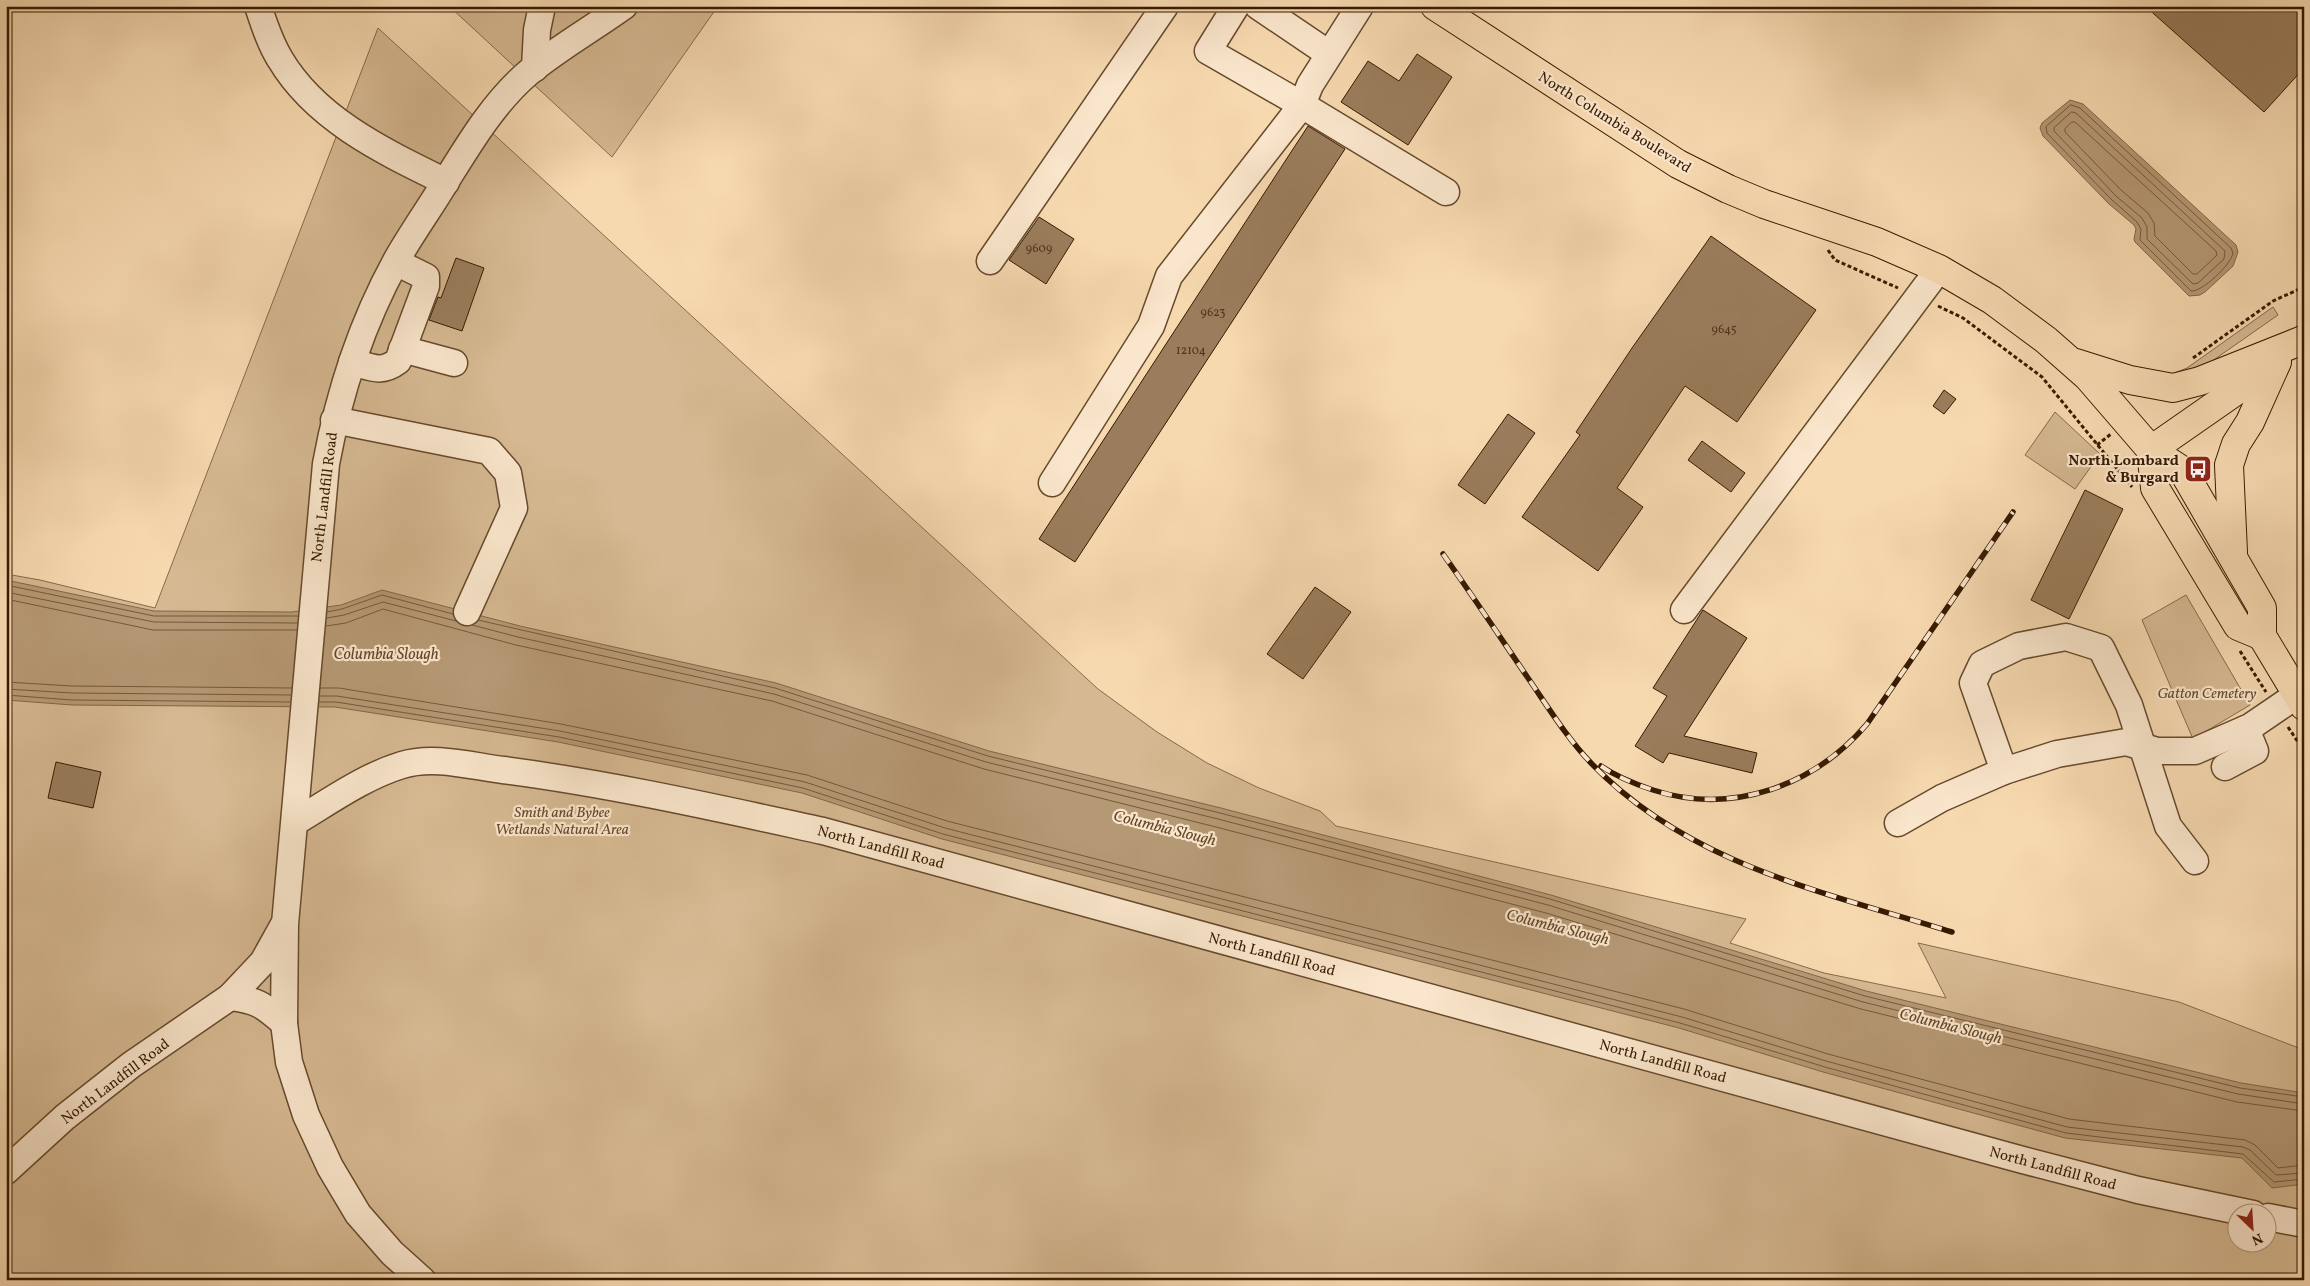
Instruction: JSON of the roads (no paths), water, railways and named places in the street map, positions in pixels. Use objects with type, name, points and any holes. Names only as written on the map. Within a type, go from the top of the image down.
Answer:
[{"type":"main road","name":"North Columbia Boulevard","points":[[1434,6],[1655,150],[1699,175],[1764,204],[1877,242],[1939,269],[2018,318],[2073,362],[2105,395],[2150,450],[2183,471],[2262,608],[2262,636]]},
{"type":"main road","points":[[2073,362],[2130,380],[2173,388],[2200,381],[2303,340]]},
{"type":"main road","points":[[2300,701],[2262,636],[2238,626],[2155,488],[2150,450],[2277,362],[2303,340]]},
{"type":"main road","points":[[2233,558],[2229,464],[2236,444],[2250,422],[2277,362]]},
{"type":"street","points":[[258,6],[268,36],[279,58],[295,81],[324,109],[368,142],[446,182]]},
{"type":"street","points":[[535,68],[537,30],[542,6]]},
{"type":"street","name":"North Landfill Road","points":[[422,1280],[392,1253],[358,1214],[330,1167],[306,1115],[290,1062],[284,1023],[285,924],[319,521],[326,464],[334,420],[364,328],[396,262],[446,182],[499,104],[535,68],[624,6]]},
{"type":"street","points":[[990,261],[1165,6]]},
{"type":"street","points":[[1258,6],[1329,54]]},
{"type":"street","points":[[1052,483],[1150,326],[1170,276],[1306,95],[1329,54],[1348,10]]},
{"type":"street","points":[[1229,16],[1208,51],[1306,95],[1446,192]]},
{"type":"street","points":[[352,362],[379,370],[389,368],[398,361],[426,286],[426,278],[396,262]]},
{"type":"street","points":[[1684,610],[1939,269]]},
{"type":"street","points":[[402,348],[454,363]]},
{"type":"street","points":[[334,420],[489,450],[508,473],[514,508],[467,612]]},
{"type":"street","points":[[2004,771],[1974,683],[1982,664],[2019,646],[2066,637],[2101,648],[2129,705],[2168,826],[2195,861]]},
{"type":"street","points":[[1898,823],[1942,798],[2004,771],[2056,754],[2126,742],[2157,751],[2195,751],[2246,729],[2300,701]]},
{"type":"street","points":[[2225,767],[2255,751],[2246,729]]},
{"type":"street","name":"North Landfill Road","points":[[295,814],[402,765],[426,762],[563,778],[628,789],[823,831],[2019,1159],[2138,1190],[2228,1209]]},
{"type":"street","name":"North Landfill Road","points":[[6,1171],[65,1117],[117,1076],[230,997],[263,962],[285,924]]},
{"type":"street","points":[[230,997],[252,1000],[264,1005],[284,1023]]},
{"type":"street","points":[[2278,1219],[2304,1224]]},
{"type":"water","points":[[2070,100],[2083,104],[2236,245],[2238,252],[2233,266],[2205,292],[2200,295],[2189,296],[2135,242],[2136,229],[2134,225],[2109,204],[2043,136],[2040,128],[2042,123]]},
{"type":"water","name":"Columbia Slough","points":[[6,580],[154,611],[292,612],[341,605],[382,590],[520,626],[776,683],[989,751],[1221,808],[1551,895],[1866,991],[2241,1083],[2304,1093],[2304,1184],[2272,1188],[2242,1158],[2065,1138],[1823,1072],[1679,1028],[942,839],[802,793],[558,742],[335,707],[72,705],[6,700]]},
{"type":"railway","points":[[1601,766],[1613,774],[1653,790],[1683,797],[1713,799],[1742,797],[1770,790],[1798,779],[1823,764],[1867,724],[2013,512]]},
{"type":"railway","points":[[1443,554],[1566,733],[1591,763],[1629,798],[1670,826],[1714,850],[1760,870],[1807,888],[1952,932]]},
{"type":"place","name":"North Lombard & Burgard","points":[[2198,469]]},
{"type":"park label","name":"Gatton Cemetery","points":[[2207,693]]},
{"type":"park label","name":"Smith and Bybee Wetlands Natural Area","points":[[562,820]]}]
